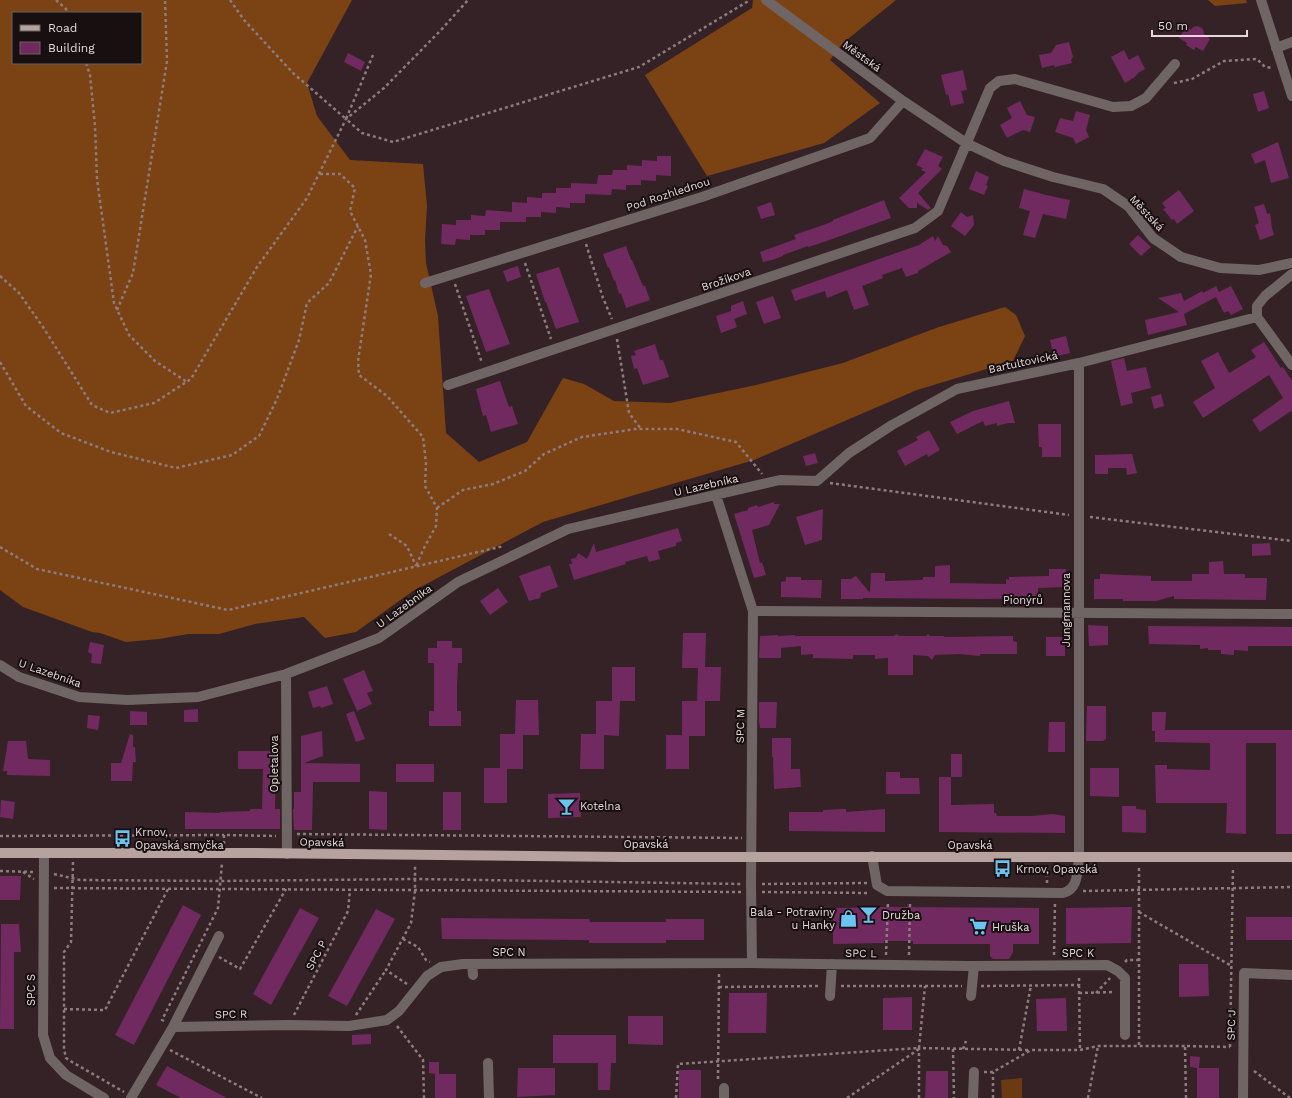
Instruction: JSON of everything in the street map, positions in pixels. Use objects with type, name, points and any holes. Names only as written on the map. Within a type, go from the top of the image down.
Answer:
[{"type":"main road","name":"Opavská","points":[[0,853],[1292,857]]},
{"type":"street","name":"Městská","points":[[766,0],[903,101],[966,144],[1011,163],[1103,189],[1128,206],[1153,238],[1181,257],[1220,268],[1259,270],[1292,263]]},
{"type":"street","points":[[1261,0],[1292,96]]},
{"type":"street","points":[[1276,48],[1292,42]]},
{"type":"street","points":[[966,144],[990,88],[999,81],[1015,79],[1113,107],[1131,106],[1146,98],[1176,64]]},
{"type":"street","name":"Pod Rozhlednou","points":[[426,283],[702,196],[870,138],[903,101]]},
{"type":"street","name":"Brožíkova","points":[[448,385],[915,228],[938,211],[966,144]]},
{"type":"street","points":[[1292,274],[1265,296],[1257,306],[1257,317],[1292,365]]},
{"type":"street","name":"Bartultovická","points":[[817,481],[855,449],[892,424],[958,389],[1079,363],[1257,317]]},
{"type":"street","name":"Jungmannova","points":[[872,856],[877,885],[888,891],[1057,893],[1068,892],[1075,884],[1079,857],[1079,363]]},
{"type":"street","name":"U Lazebníka","points":[[0,665],[19,677],[79,697],[127,700],[198,697],[286,674],[380,638],[458,582],[568,529],[768,482],[780,480],[817,481]]},
{"type":"street","name":"SPC M","points":[[716,495],[754,611],[751,856],[752,963]]},
{"type":"street","name":"Pionýrů","points":[[754,611],[1292,614]]},
{"type":"street","name":"Opletalova","points":[[286,674],[287,854]]},
{"type":"street","name":"SPC S","points":[[44,854],[43,1035],[50,1058],[66,1075],[104,1098]]},
{"type":"street","points":[[131,1097],[172,1027],[219,936]]},
{"type":"street","name":"SPC N","points":[[441,967],[472,969],[752,963]]},
{"type":"street","name":"SPC L","points":[[752,963],[972,966]]},
{"type":"street","points":[[830,991],[832,964]]},
{"type":"street","name":"SPC K","points":[[972,966],[1107,965],[1118,971]]},
{"type":"street","points":[[972,966],[972,991]]},
{"type":"street","points":[[289,1025],[349,1026],[387,1020],[399,1011],[427,976],[441,967]]},
{"type":"street","points":[[1118,971],[1125,978],[1125,1035]]},
{"type":"street","name":"SPC J","points":[[1243,1098],[1244,974],[1292,975]]},
{"type":"street","name":"SPC R","points":[[172,1027],[289,1025]]},
{"type":"street","points":[[488,1063],[489,1098]]},
{"type":"street","points":[[973,1098],[974,1072]]},
{"type":"path","points":[[56,0],[68,12]]},
{"type":"path","points":[[117,310],[133,273],[166,68],[165,0]]},
{"type":"path","points":[[230,0],[244,20],[293,73],[362,133],[393,142],[639,67],[750,0]]},
{"type":"path","points":[[346,119],[384,88],[468,0]]},
{"type":"path","points":[[0,276],[19,293],[43,327],[92,405],[110,413],[154,403],[191,379],[257,267],[307,198],[346,119],[373,54]]},
{"type":"path","points":[[1156,86],[1192,79],[1224,61],[1257,59],[1265,67],[1283,69]]},
{"type":"path","points":[[86,64],[90,75],[95,126],[96,179],[114,303],[129,335],[155,361],[187,382]]},
{"type":"path","points":[[320,174],[340,174],[355,188],[350,212],[365,240],[371,274],[358,361],[359,375],[387,396],[423,437],[426,463],[425,486],[437,508],[436,526],[416,567]]},
{"type":"path","points":[[0,362],[26,406],[61,433],[111,452],[176,468],[232,456],[259,436],[277,399],[299,340],[307,303],[329,283],[358,226]]},
{"type":"path","points":[[583,234],[603,298],[616,329]]},
{"type":"path","points":[[522,253],[555,349]]},
{"type":"path","points":[[452,275],[485,373]]},
{"type":"path","points":[[616,340],[630,413],[641,429]]},
{"type":"path","points":[[437,508],[463,490],[493,484],[525,470],[544,454],[582,437],[641,429],[677,429],[736,442],[768,482]]},
{"type":"path","points":[[817,481],[1079,516],[1292,541]]},
{"type":"path","points":[[389,534],[407,546],[416,567]]},
{"type":"path","points":[[0,547],[37,569],[228,610],[506,546]]},
{"type":"path","points":[[0,836],[224,835],[287,837],[294,834],[742,838]]},
{"type":"path","points":[[172,1027],[162,1020],[218,908],[221,889],[224,835]]},
{"type":"path","points":[[73,853],[71,942],[64,952],[64,1050],[66,1058],[131,1097]]},
{"type":"path","points":[[349,1026],[386,970],[411,923],[415,891],[415,855]]},
{"type":"path","points":[[1139,1047],[1138,912],[1140,857]]},
{"type":"path","points":[[1230,1047],[1230,965],[1233,857]]},
{"type":"path","points":[[0,871],[44,872],[72,879],[221,881],[415,879],[751,888],[875,893]]},
{"type":"path","points":[[44,886],[53,888],[415,891],[751,888],[870,883]]},
{"type":"path","points":[[1078,891],[1292,887]]},
{"type":"path","points":[[64,1009],[104,1010],[168,889]]},
{"type":"path","points":[[211,952],[240,969],[286,889]]},
{"type":"path","name":"SPC P","points":[[289,1025],[348,911],[350,890]]},
{"type":"path","points":[[886,965],[888,898]]},
{"type":"path","points":[[909,965],[910,898]]},
{"type":"path","points":[[1054,966],[1055,898]]},
{"type":"path","points":[[1138,912],[1230,965]]},
{"type":"path","points":[[403,939],[418,947],[426,960],[441,967]]},
{"type":"path","points":[[719,963],[718,1082],[724,1093]]},
{"type":"path","points":[[1079,965],[1080,1050]]},
{"type":"path","points":[[386,970],[416,990]]},
{"type":"path","points":[[1096,992],[1118,971]]},
{"type":"path","points":[[719,987],[830,991],[925,986],[972,991],[1030,985],[1079,985]]},
{"type":"path","points":[[1019,1050],[1030,985]]},
{"type":"path","points":[[919,1098],[919,1048],[925,986]]},
{"type":"path","points":[[1080,993],[1125,992]]},
{"type":"path","points":[[390,1018],[423,1060],[424,1098]]},
{"type":"path","points":[[963,1049],[966,1041]]},
{"type":"path","points":[[1088,1098],[1098,1046]]},
{"type":"path","points":[[676,1098],[678,1064],[919,1048],[1080,1050],[1098,1046],[1243,1047]]},
{"type":"path","points":[[1184,1046],[1186,1098]]},
{"type":"path","points":[[164,1047],[262,1098]]},
{"type":"path","points":[[847,1098],[919,1048]]},
{"type":"path","points":[[953,1049],[954,1098]]},
{"type":"path","points":[[974,1072],[994,1072],[1031,1050]]},
{"type":"path","points":[[1244,1064],[1290,1098]]},
{"type":"path","points":[[993,1098],[994,1072]]},
{"type":"shaded area","points":[[0,0],[352,0],[307,83],[317,116],[350,160],[423,164],[427,206],[425,240],[426,263],[438,316],[446,433],[479,462],[527,442],[563,378],[584,384],[614,401],[670,403],[756,385],[843,363],[939,327],[1005,307],[1016,315],[1025,336],[1013,361],[917,390],[754,460],[543,522],[413,591],[356,632],[325,638],[304,617],[255,624],[219,634],[188,634],[159,639],[126,642],[100,633],[92,632],[23,607],[0,590]]},
{"type":"shaded area","points":[[753,0],[896,0],[843,43],[830,60],[880,103],[824,143],[707,176],[645,75],[752,8]]},
{"type":"shaded area","points":[[1208,0],[1246,0],[1247,3],[1215,6]]},
{"type":"shaded area","points":[[1022,1078],[1022,1098],[1002,1098],[1001,1080]]},
{"type":"building","points":[[1198,26],[1203,29],[1204,34],[1210,39],[1203,51],[1196,47],[1194,50],[1179,38],[1186,27],[1191,30],[1193,27]]},
{"type":"building","points":[[1069,42],[1073,57],[1071,60],[1072,63],[1042,68],[1039,55],[1051,53],[1056,45]]},
{"type":"building","points":[[1124,50],[1129,60],[1138,55],[1145,69],[1125,83],[1111,57]]},
{"type":"building","points":[[348,53],[365,62],[361,71],[344,62]]},
{"type":"building","points":[[963,70],[967,90],[961,91],[964,103],[951,106],[948,94],[946,95],[941,75]]},
{"type":"building","points":[[1264,91],[1269,108],[1258,112],[1253,94]]},
{"type":"building","points":[[1020,101],[1027,115],[1035,117],[1030,132],[1023,130],[1007,138],[1000,125],[1012,118],[1007,108]]},
{"type":"building","points":[[1076,111],[1090,115],[1086,130],[1089,137],[1076,144],[1073,138],[1055,132],[1060,118],[1073,121]]},
{"type":"building","points":[[1278,142],[1289,178],[1271,183],[1265,160],[1255,164],[1251,154]]},
{"type":"building","points":[[925,149],[943,157],[938,166],[942,169],[918,193],[931,208],[928,210],[917,203],[917,208],[909,208],[899,198],[926,172],[921,170],[923,168],[916,165]]},
{"type":"building","points":[[657,156],[671,156],[671,176],[656,175],[656,181],[641,180],[641,185],[626,185],[626,190],[612,189],[611,195],[585,194],[585,203],[570,203],[570,208],[556,207],[556,213],[541,212],[541,217],[526,217],[526,222],[500,222],[500,230],[485,230],[485,235],[470,235],[470,240],[456,239],[455,245],[441,244],[442,224],[456,225],[456,220],[471,220],[471,215],[485,216],[486,210],[512,212],[512,202],[527,203],[527,197],[542,198],[542,193],[556,193],[556,188],[571,188],[571,183],[597,184],[598,175],[612,175],[613,170],[627,170],[627,165],[642,166],[642,160],[657,161]]},
{"type":"building","points":[[976,171],[989,177],[986,185],[988,186],[984,195],[969,189]]},
{"type":"building","points":[[1024,189],[1070,200],[1066,219],[1043,214],[1035,238],[1023,235],[1030,211],[1019,208]]},
{"type":"building","points":[[1179,190],[1194,211],[1177,224],[1174,219],[1172,220],[1163,209],[1166,208],[1162,203]]},
{"type":"building","points":[[884,200],[891,218],[763,262],[760,252],[796,239],[794,235],[829,223],[833,220]]},
{"type":"building","points":[[771,202],[775,215],[761,219],[757,207]]},
{"type":"building","points":[[1264,204],[1267,214],[1270,213],[1274,235],[1260,240],[1255,225],[1259,223],[1254,207]]},
{"type":"building","points":[[961,212],[967,217],[973,215],[974,225],[965,236],[951,226]]},
{"type":"building","points":[[1138,235],[1151,247],[1141,256],[1129,244]]},
{"type":"building","points":[[933,236],[935,241],[938,236],[943,245],[947,246],[951,252],[918,271],[918,273],[906,277],[902,268],[882,275],[883,278],[862,286],[869,305],[854,310],[847,290],[827,298],[825,291],[795,301],[791,290],[919,245]]},
{"type":"building","points":[[626,246],[650,300],[626,308],[621,293],[619,294],[615,280],[614,281],[603,254]]},
{"type":"building","points":[[518,266],[521,277],[507,282],[503,271]]},
{"type":"building","points":[[559,267],[579,322],[556,329],[536,274]]},
{"type":"building","points":[[1216,286],[1219,292],[1231,286],[1243,309],[1231,315],[1228,311],[1224,313],[1216,297],[1184,314],[1187,325],[1148,335],[1145,320],[1179,312],[1158,298],[1181,293],[1184,301],[1202,291],[1203,293]]},
{"type":"building","points":[[489,289],[510,344],[486,352],[466,296]]},
{"type":"building","points":[[773,296],[781,318],[764,324],[756,302]]},
{"type":"building","points":[[743,301],[747,314],[734,319],[737,327],[721,333],[716,316],[731,311],[731,306]]},
{"type":"building","points":[[1066,336],[1070,353],[1054,357],[1050,340]]},
{"type":"building","points":[[1264,342],[1281,368],[1283,367],[1292,381],[1292,412],[1291,411],[1260,432],[1252,420],[1283,398],[1269,375],[1203,418],[1193,402],[1215,388],[1201,361],[1218,352],[1229,373],[1256,357],[1251,350]]},
{"type":"building","points":[[655,344],[660,360],[663,360],[669,377],[643,385],[637,368],[634,369],[631,356],[636,355],[634,351]]},
{"type":"building","points":[[1124,358],[1127,371],[1146,367],[1151,388],[1131,393],[1133,403],[1121,406],[1111,361]]},
{"type":"building","points":[[500,381],[509,407],[512,406],[518,424],[491,432],[486,415],[483,416],[476,389]]},
{"type":"building","points":[[1161,394],[1164,406],[1154,409],[1151,397]]},
{"type":"building","points":[[1009,401],[1015,423],[997,426],[997,423],[985,426],[983,421],[957,434],[950,422],[973,411]]},
{"type":"building","points":[[1038,424],[1061,424],[1061,457],[1042,457],[1042,447],[1039,447]]},
{"type":"building","points":[[929,430],[940,450],[928,457],[927,454],[905,466],[897,451],[918,440],[916,437]]},
{"type":"building","points":[[815,453],[818,463],[806,466],[803,456]]},
{"type":"building","points":[[1132,454],[1137,473],[1127,475],[1126,468],[1108,468],[1108,474],[1095,474],[1095,455]]},
{"type":"building","points":[[774,502],[774,504],[780,504],[769,525],[752,530],[760,563],[762,562],[766,575],[754,578],[734,514],[748,510],[748,508],[757,505],[758,507]]},
{"type":"building","points":[[823,509],[822,540],[805,545],[796,517]]},
{"type":"building","points":[[678,528],[682,541],[676,543],[676,546],[658,551],[660,559],[649,562],[647,556],[574,580],[569,564],[572,564],[571,559],[576,558],[578,553],[587,559],[594,543],[596,552]]},
{"type":"building","points":[[1270,543],[1271,555],[1252,556],[1252,544]]},
{"type":"building","points":[[1223,561],[1224,574],[1245,574],[1245,578],[1267,578],[1266,600],[1174,599],[1174,596],[1156,601],[1094,599],[1094,579],[1100,579],[1100,574],[1151,576],[1151,581],[1192,581],[1192,574],[1209,574],[1209,562]]},
{"type":"building","points":[[550,565],[558,587],[541,593],[540,598],[529,601],[519,576]]},
{"type":"building","points":[[950,565],[950,583],[1006,584],[1006,579],[1009,580],[1009,577],[1049,576],[1049,569],[1066,569],[1066,587],[1038,588],[1038,598],[841,599],[841,579],[851,579],[856,576],[870,593],[871,573],[885,573],[885,581],[923,580],[923,577],[935,577],[935,566]]},
{"type":"building","points":[[786,577],[801,577],[801,580],[822,580],[821,598],[781,597],[781,582],[786,581]]},
{"type":"building","points":[[498,588],[508,602],[490,615],[480,601]]},
{"type":"building","points":[[1088,625],[1108,626],[1108,645],[1089,646]]},
{"type":"building","points":[[1148,626],[1292,627],[1292,646],[1248,646],[1248,651],[1234,650],[1234,655],[1221,654],[1221,650],[1208,650],[1208,648],[1200,649],[1200,645],[1149,644]]},
{"type":"building","points":[[683,633],[706,633],[705,667],[721,667],[720,701],[705,701],[705,736],[689,736],[689,769],[666,769],[666,735],[682,735],[682,701],[697,701],[698,668],[682,668]]},
{"type":"building","points":[[897,634],[899,636],[926,636],[928,634],[930,636],[944,637],[1013,636],[1013,641],[1017,642],[1017,654],[980,654],[980,656],[959,654],[935,655],[932,660],[928,656],[913,655],[913,675],[888,675],[888,658],[875,659],[875,655],[853,655],[853,659],[813,658],[813,654],[801,655],[801,646],[781,648],[781,658],[759,658],[760,636],[894,636]]},
{"type":"building","points":[[1046,637],[1065,637],[1065,656],[1046,656]]},
{"type":"building","points":[[437,641],[452,641],[452,648],[462,648],[462,663],[458,663],[457,687],[457,711],[461,711],[461,726],[429,726],[429,711],[434,711],[434,663],[428,663],[428,648],[437,648]]},
{"type":"building","points":[[90,642],[104,645],[101,664],[91,663],[92,654],[88,652]]},
{"type":"building","points":[[612,667],[635,667],[635,701],[620,701],[619,736],[604,735],[604,769],[580,769],[581,734],[596,734],[596,701],[612,701]]},
{"type":"building","points":[[364,670],[373,691],[367,693],[372,704],[357,711],[343,679]]},
{"type":"building","points":[[327,686],[333,704],[321,708],[320,706],[313,708],[308,692]]},
{"type":"building","points":[[516,700],[538,700],[539,735],[523,735],[523,769],[507,769],[507,803],[484,803],[484,768],[500,768],[500,734],[515,734]]},
{"type":"building","points":[[759,702],[777,702],[776,728],[760,728]]},
{"type":"building","points":[[1087,706],[1106,706],[1106,739],[1103,741],[1086,741]]},
{"type":"building","points":[[198,709],[198,722],[184,722],[184,710]]},
{"type":"building","points":[[130,711],[147,712],[147,725],[130,725]]},
{"type":"building","points":[[354,711],[365,739],[356,742],[346,714]]},
{"type":"building","points":[[1152,712],[1166,712],[1165,730],[1292,730],[1292,834],[1276,834],[1276,743],[1246,743],[1246,834],[1226,833],[1227,803],[1156,803],[1155,765],[1167,765],[1167,769],[1210,770],[1210,743],[1155,742],[1155,731],[1152,731]]},
{"type":"building","points":[[88,715],[100,716],[98,730],[87,728]]},
{"type":"building","points":[[1049,722],[1065,722],[1065,752],[1048,752]]},
{"type":"building","points":[[322,731],[323,756],[304,763],[360,764],[360,782],[313,782],[312,830],[294,830],[294,792],[301,792],[301,736]]},
{"type":"building","points":[[130,734],[133,735],[133,747],[135,747],[136,762],[133,762],[132,781],[111,781],[111,763],[121,763]]},
{"type":"building","points":[[772,738],[791,738],[791,769],[800,769],[801,787],[774,789]]},
{"type":"building","points":[[8,741],[26,741],[28,759],[50,760],[50,776],[7,775],[7,771],[3,771]]},
{"type":"building","points":[[238,751],[276,751],[275,809],[280,809],[280,829],[185,829],[185,812],[220,813],[262,809],[263,769],[238,769]]},
{"type":"building","points":[[951,754],[962,754],[962,777],[951,777]]},
{"type":"building","points":[[396,764],[434,764],[434,782],[396,782]]},
{"type":"building","points":[[1090,768],[1119,768],[1119,797],[1090,796]]},
{"type":"building","points":[[886,772],[900,772],[900,778],[919,778],[920,794],[886,794]]},
{"type":"building","points":[[939,777],[951,777],[951,805],[994,804],[994,813],[996,813],[997,816],[1032,816],[1053,814],[1065,816],[1065,833],[939,832]]},
{"type":"building","points":[[369,791],[387,792],[387,830],[369,829]]},
{"type":"building","points":[[443,792],[461,792],[461,830],[443,830]]},
{"type":"building","points":[[580,793],[581,817],[548,818],[548,794]]},
{"type":"building","points":[[1,800],[15,802],[13,819],[0,817]]},
{"type":"building","points":[[1122,806],[1136,806],[1136,809],[1146,810],[1146,833],[1122,832]]},
{"type":"building","points":[[846,809],[846,812],[885,809],[885,832],[789,831],[789,812],[823,812],[823,810]]},
{"type":"building","points":[[0,876],[21,876],[20,900],[0,900]]},
{"type":"building","points":[[183,905],[201,915],[134,1045],[115,1035]]},
{"type":"building","points":[[1132,907],[1131,943],[1066,944],[1066,908]]},
{"type":"building","points":[[300,908],[319,918],[271,1005],[253,994]]},
{"type":"building","points":[[833,908],[1039,908],[1039,944],[1013,944],[1013,952],[1009,959],[993,959],[990,956],[990,944],[913,944],[913,941],[884,941],[884,943],[833,944]]},
{"type":"building","points":[[376,909],[395,919],[347,1006],[328,996]]},
{"type":"building","points":[[1246,917],[1292,917],[1292,940],[1246,940]]},
{"type":"building","points":[[441,918],[589,919],[590,922],[666,922],[666,919],[704,919],[704,940],[666,940],[666,943],[589,943],[589,940],[442,939]]},
{"type":"building","points":[[1,924],[19,924],[21,952],[14,952],[14,1029],[0,1029]]},
{"type":"building","points":[[1179,964],[1208,964],[1209,996],[1179,997]]},
{"type":"building","points":[[729,993],[767,993],[766,1033],[728,1033]]},
{"type":"building","points":[[912,997],[912,1030],[883,1030],[883,998]]},
{"type":"building","points":[[1066,998],[1067,1031],[1037,1031],[1036,999]]},
{"type":"building","points":[[628,1016],[663,1016],[663,1045],[628,1044]]},
{"type":"building","points":[[371,1034],[371,1044],[352,1045],[352,1035]]},
{"type":"building","points":[[553,1035],[616,1035],[616,1063],[611,1063],[610,1090],[598,1090],[598,1063],[553,1063]]},
{"type":"building","points":[[1190,1056],[1200,1057],[1199,1068],[1219,1068],[1219,1098],[1197,1098],[1197,1068],[1190,1067]]},
{"type":"building","points":[[429,1062],[439,1062],[439,1074],[456,1074],[456,1098],[435,1098],[435,1074],[429,1073]]},
{"type":"building","points":[[167,1066],[227,1098],[181,1098],[156,1085]]},
{"type":"building","points":[[518,1068],[555,1068],[555,1095],[517,1097]]},
{"type":"building","points":[[679,1070],[701,1070],[701,1098],[679,1098]]},
{"type":"building","points":[[926,1071],[948,1071],[948,1098],[925,1098]]},
{"type":"place","name":"Kotelna","points":[[567,806]]},
{"type":"place","name":"Krnov, Opavská smyčka","points":[[122,838]]},
{"type":"place","name":"Krnov, Opavská","points":[[1003,869]]},
{"type":"place","name":"Družba","points":[[869,915]]},
{"type":"place","name":"Bala - Potraviny u Hanky","points":[[848,918]]},
{"type":"place","name":"Hruška","points":[[979,927]]}]
